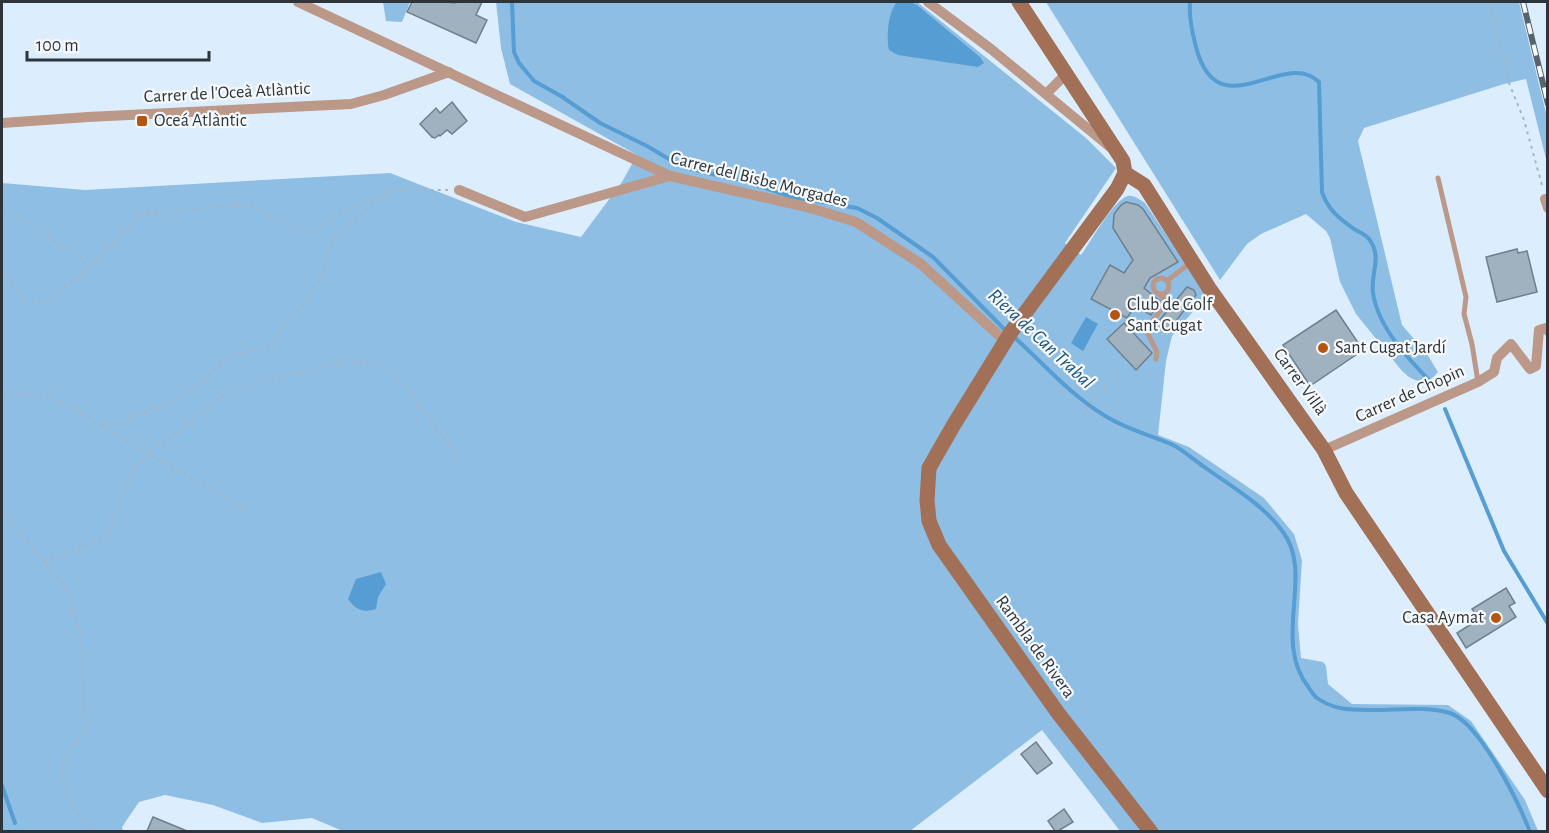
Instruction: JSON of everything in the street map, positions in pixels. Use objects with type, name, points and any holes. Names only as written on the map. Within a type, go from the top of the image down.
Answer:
[{"type":"street","name":"Carrer del Bisbe Morgades","points":[[298,2],[322,7],[449,72],[670,176],[807,207],[856,222],[921,264],[1008,337]]},
{"type":"street","points":[[928,2],[991,49],[1117,152]]},
{"type":"street","name":"Carrer Villà","points":[[1019,2],[1123,161],[1125,173],[1144,186],[1191,262],[1324,450],[1346,493],[1548,791]]},
{"type":"street","name":"Carrer de l'Oceà Atlàntic","points":[[2,123],[351,104],[449,72]]},
{"type":"street","points":[[1046,94],[1066,74]]},
{"type":"street","points":[[1008,337],[1117,189],[1125,173]]},
{"type":"street","points":[[459,190],[525,217],[670,176]]},
{"type":"street","name":"Carrer de Chopin","points":[[1324,450],[1478,382],[1494,372],[1497,358],[1511,344],[1530,369],[1536,366],[1539,330],[1546,328],[1548,331]]},
{"type":"street","name":"Rambla de Rivera","points":[[1008,337],[929,468],[927,500],[929,521],[939,544],[1058,713],[1151,831]]},
{"type":"lane","points":[[1438,178],[1466,297],[1464,314],[1478,382]]},
{"type":"lane","points":[[1168,280],[1191,262]]},
{"type":"lane","points":[[1156,359],[1157,352],[1146,330],[1165,304],[1164,299],[1153,288],[1154,281],[1162,277],[1168,280]]},
{"type":"lane","points":[[1159,294],[1164,294],[1169,290],[1168,280]]},
{"type":"path","points":[[1490,2],[1509,83],[1524,120],[1546,203]]},
{"type":"path","points":[[2,271],[24,302],[49,300],[87,269],[140,214],[249,204],[272,218],[315,230],[354,204],[396,190],[459,190]]},
{"type":"path","points":[[101,426],[122,421],[171,402],[197,386],[214,368],[232,355],[270,346],[318,284],[335,238],[382,194]]},
{"type":"path","points":[[2,211],[29,224],[80,255],[87,269]]},
{"type":"path","points":[[43,562],[105,538],[133,471],[149,454],[230,392],[320,367],[354,360],[393,371],[461,461]]},
{"type":"path","points":[[1083,417],[1093,399],[1119,368]]},
{"type":"path","points":[[2,396],[23,393],[59,401],[246,510]]},
{"type":"path","points":[[2,513],[13,523],[57,577],[69,596],[81,635],[86,733],[69,749],[64,759],[64,781],[66,794],[75,810],[86,825],[100,831]]},
{"type":"shaded area","points":[[383,2],[410,2],[402,22],[386,21]]},
{"type":"shaded area","points":[[496,2],[917,2],[1086,138],[1116,168],[1065,243],[1081,255],[1116,205],[1128,196],[1135,197],[1145,203],[1207,295],[1172,336],[1166,361],[1158,435],[1189,447],[1264,498],[1294,534],[1302,560],[1298,624],[1301,658],[1323,662],[1326,666],[1328,684],[1352,704],[1448,705],[1471,721],[1525,800],[1538,831],[1120,831],[1042,730],[910,831],[345,832],[312,818],[262,823],[213,805],[165,795],[139,802],[122,827],[123,831],[2,831],[2,183],[85,190],[390,173],[516,222],[581,237],[622,182],[637,155],[510,84],[501,48]]},
{"type":"shaded area","points":[[897,2],[910,2],[917,5],[980,57],[984,63],[978,67],[898,55],[889,50],[888,25]]},
{"type":"shaded area","points":[[1046,2],[1519,2],[1547,117],[1547,163],[1526,79],[1364,128],[1358,141],[1402,325],[1427,354],[1438,372],[1435,376],[1425,381],[1417,381],[1409,377],[1356,314],[1340,282],[1330,238],[1326,231],[1306,214],[1261,234],[1247,244],[1220,280]]},
{"type":"shaded area","points":[[1086,317],[1098,324],[1083,351],[1071,343]]},
{"type":"shaded area","points":[[381,572],[386,584],[378,597],[376,609],[367,611],[354,606],[348,599],[356,579]]},
{"type":"building","points":[[412,2],[482,2],[476,15],[487,20],[476,43],[407,12]]},
{"type":"building","points":[[452,102],[467,121],[452,134],[447,130],[440,136],[432,137],[420,124],[436,108],[440,113]]},
{"type":"building","points":[[1126,202],[1143,209],[1178,262],[1150,278],[1144,288],[1160,301],[1151,315],[1135,306],[1127,318],[1091,299],[1110,265],[1124,273],[1133,260],[1113,228],[1114,214]]},
{"type":"building","points":[[1517,249],[1518,253],[1527,251],[1537,292],[1497,302],[1486,257]]},
{"type":"building","points":[[1187,287],[1194,290],[1196,295],[1169,330],[1159,321]]},
{"type":"building","name":"Sant Cugat Jardí","points":[[1336,310],[1363,350],[1310,386],[1283,345]]},
{"type":"building","points":[[1124,323],[1152,353],[1136,370],[1107,339]]},
{"type":"building","name":"Casa Aymat","points":[[1506,588],[1515,603],[1509,606],[1516,617],[1466,648],[1457,633],[1479,619],[1472,609]]},
{"type":"building","points":[[1036,742],[1052,763],[1037,774],[1021,754]]},
{"type":"building","points":[[1064,809],[1073,822],[1055,831],[1048,821]]},
{"type":"building","points":[[153,817],[187,831],[147,831]]},
{"type":"waterway","name":"Riera de Can Trabal","points":[[512,2],[514,52],[519,63],[534,81],[561,96],[600,123],[679,165],[741,180],[792,197],[857,208],[877,218],[933,257],[1006,331]]},
{"type":"waterway","points":[[1190,2],[1191,25],[1196,47],[1206,71],[1220,83],[1235,86],[1288,74],[1305,74],[1319,82],[1322,192],[1327,204],[1335,213],[1369,239],[1376,259],[1373,293],[1381,319],[1405,355],[1434,385]]},
{"type":"waterway","name":"Riera de Can Trabal","points":[[1014,337],[1070,390],[1094,409],[1123,425],[1177,447],[1246,496],[1275,522],[1292,549],[1295,568],[1293,649],[1298,669],[1316,697],[1345,709],[1432,710],[1450,713],[1462,720],[1486,747],[1497,765],[1530,832]]},
{"type":"waterway","points":[[1445,409],[1504,551],[1548,624]]},
{"type":"waterway","points":[[2,786],[15,823]]},
{"type":"railway","points":[[1523,2],[1548,104]]},
{"type":"place","name":"Oceá Atlàntic","points":[[142,121]]},
{"type":"place","name":"Club de Golf Sant Cugat","points":[[1115,315]]},
{"type":"place","name":"Sant Cugat Jardí","points":[[1323,348]]},
{"type":"place","name":"Casa Aymat","points":[[1496,618]]}]
